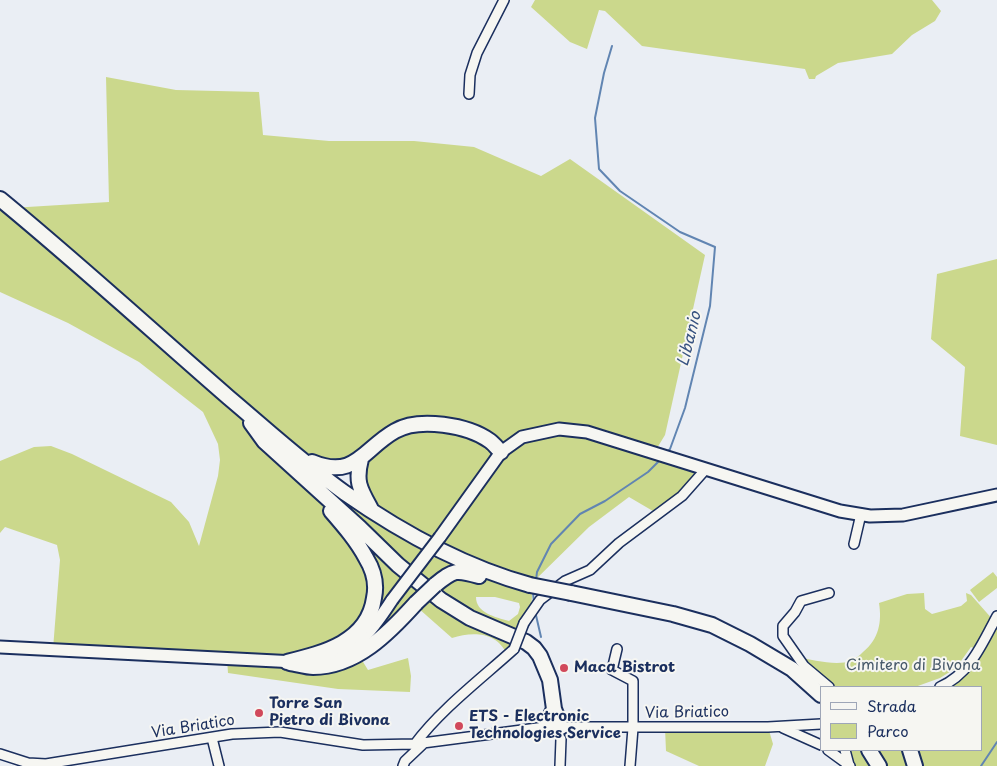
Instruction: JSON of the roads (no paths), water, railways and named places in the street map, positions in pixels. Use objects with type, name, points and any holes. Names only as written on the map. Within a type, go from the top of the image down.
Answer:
[{"type":"main road","points":[[0,199],[300,457],[373,512],[424,542],[467,563],[507,579],[673,614],[712,625],[750,644],[792,669],[820,694]]},
{"type":"main road","points":[[236,403],[264,441],[307,479],[398,566],[441,600],[470,618],[496,631],[526,642],[534,648],[540,656],[550,680],[554,709],[561,733]]},
{"type":"main road","points":[[300,457],[323,467],[336,468],[361,459],[378,441],[396,430],[413,424],[439,424],[461,429],[490,441],[501,452]]},
{"type":"main road","points":[[361,459],[358,470],[360,491],[373,512]]},
{"type":"main road","points":[[287,662],[331,649],[354,636],[368,619],[373,605],[376,585],[366,558],[354,539],[307,479]]},
{"type":"main road","points":[[287,662],[312,667],[345,661],[384,636],[416,603],[451,572],[463,571],[496,581],[507,579]]},
{"type":"main road","points":[[545,727],[554,709]]},
{"type":"main road","points":[[870,751],[879,766]]},
{"type":"main road","points":[[910,751],[915,766]]},
{"type":"street","points":[[469,94],[470,75],[477,53],[504,0]]},
{"type":"street","points":[[0,647],[287,662],[324,659],[350,650],[377,623],[501,452],[522,436],[559,429],[587,432],[840,511],[861,514],[903,515],[997,494]]},
{"type":"street","points":[[403,766],[419,744],[424,733],[514,649],[524,623],[538,603],[565,581],[590,570],[619,543],[682,496],[705,470]]},
{"type":"street","points":[[854,544],[861,514]]},
{"type":"street","points":[[828,686],[804,666],[783,636],[783,626],[786,620],[795,612],[801,601],[829,593]]},
{"type":"street","points":[[943,686],[953,682],[968,667],[997,616]]},
{"type":"street","points":[[617,649],[612,670],[633,681],[633,728],[630,766]]},
{"type":"street","name":"Via Briatico","points":[[0,754],[28,763],[46,764],[232,734],[280,732],[363,745],[419,744],[545,727],[561,733],[633,728],[820,724]]},
{"type":"street","points":[[780,726],[820,745]]},
{"type":"street","points":[[560,766],[561,733]]},
{"type":"street","points":[[212,738],[219,766]]},
{"type":"street","points":[[829,751],[849,766]]},
{"type":"street","points":[[845,751],[849,766]]},
{"type":"waterway","name":"Libanio","points":[[612,46],[604,73],[595,118],[599,169],[620,191],[680,232],[715,247],[710,306],[685,408],[670,449],[666,453]]},
{"type":"waterway","name":"Libanio","points":[[536,580],[537,572],[551,544],[580,514],[605,501],[648,472],[660,460]]},
{"type":"waterway","name":"Libanio","points":[[533,592],[534,604]]},
{"type":"waterway","name":"Libanio","points":[[535,611],[541,637]]},
{"type":"waterway","points":[[981,766],[997,742]]},
{"type":"place","name":"Maca Bistrot","points":[[564,668]]},
{"type":"place","name":"Torre San Pietro di Bivona","points":[[259,713]]},
{"type":"place","name":"ETS - Electronic Technologies Service","points":[[459,726]]},
{"type":"park label","name":"Cimitero di Bivona","points":[[913,666]]}]
